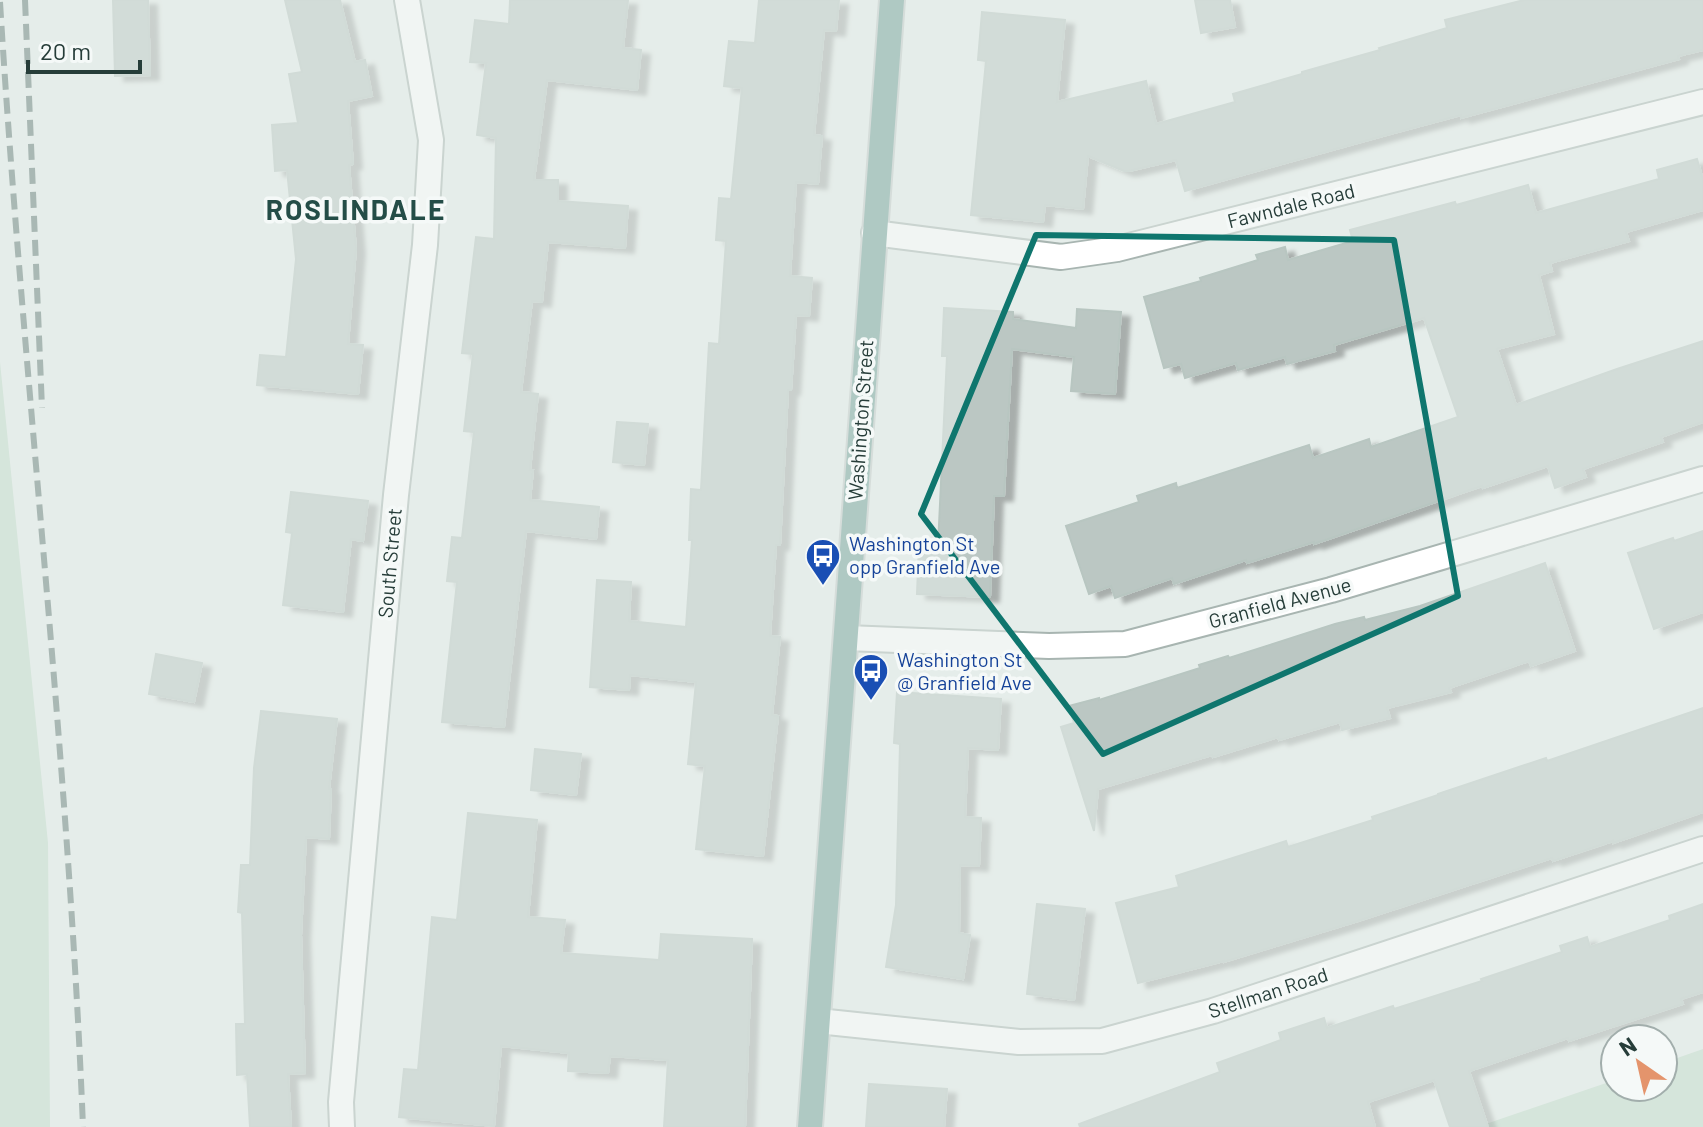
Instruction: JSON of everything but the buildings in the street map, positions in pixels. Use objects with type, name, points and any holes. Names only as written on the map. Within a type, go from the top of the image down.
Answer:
[{"type":"main road","name":"Washington Street","points":[[810,1127],[892,0]]},
{"type":"street","name":"South Street","points":[[342,1127],[341,1102],[396,495],[425,245],[431,140],[407,0]]},
{"type":"street","name":"Fawndale Road","points":[[874,233],[1061,257],[1117,249],[1703,102]]},
{"type":"street","name":"Granfield Avenue","points":[[846,638],[1049,646],[1125,644],[1331,590],[1703,479]]},
{"type":"street","name":"Stellman Road","points":[[818,1021],[1019,1042],[1102,1041],[1213,1011],[1703,849]]},
{"type":"highlighted area","points":[[1036,235],[1394,240],[1458,596],[1103,754],[921,514]]},
{"type":"green space","points":[[0,362],[48,843],[50,1127],[0,1127]]},
{"type":"green space","points":[[1703,1049],[1703,1127],[1477,1127],[1599,1085],[1599,1103],[1679,1103],[1679,1057]]},
{"type":"railway","points":[[25,0],[42,408]]},
{"type":"railway","points":[[0,2],[67,845],[83,1127]]},
{"type":"place","name":"Washington St opp Granfield Ave","points":[[823,587]]},
{"type":"place","name":"Washington St @ Granfield Ave","points":[[871,702]]},
{"type":"district","name":"ROSLINDALE","points":[[356,210]]}]
